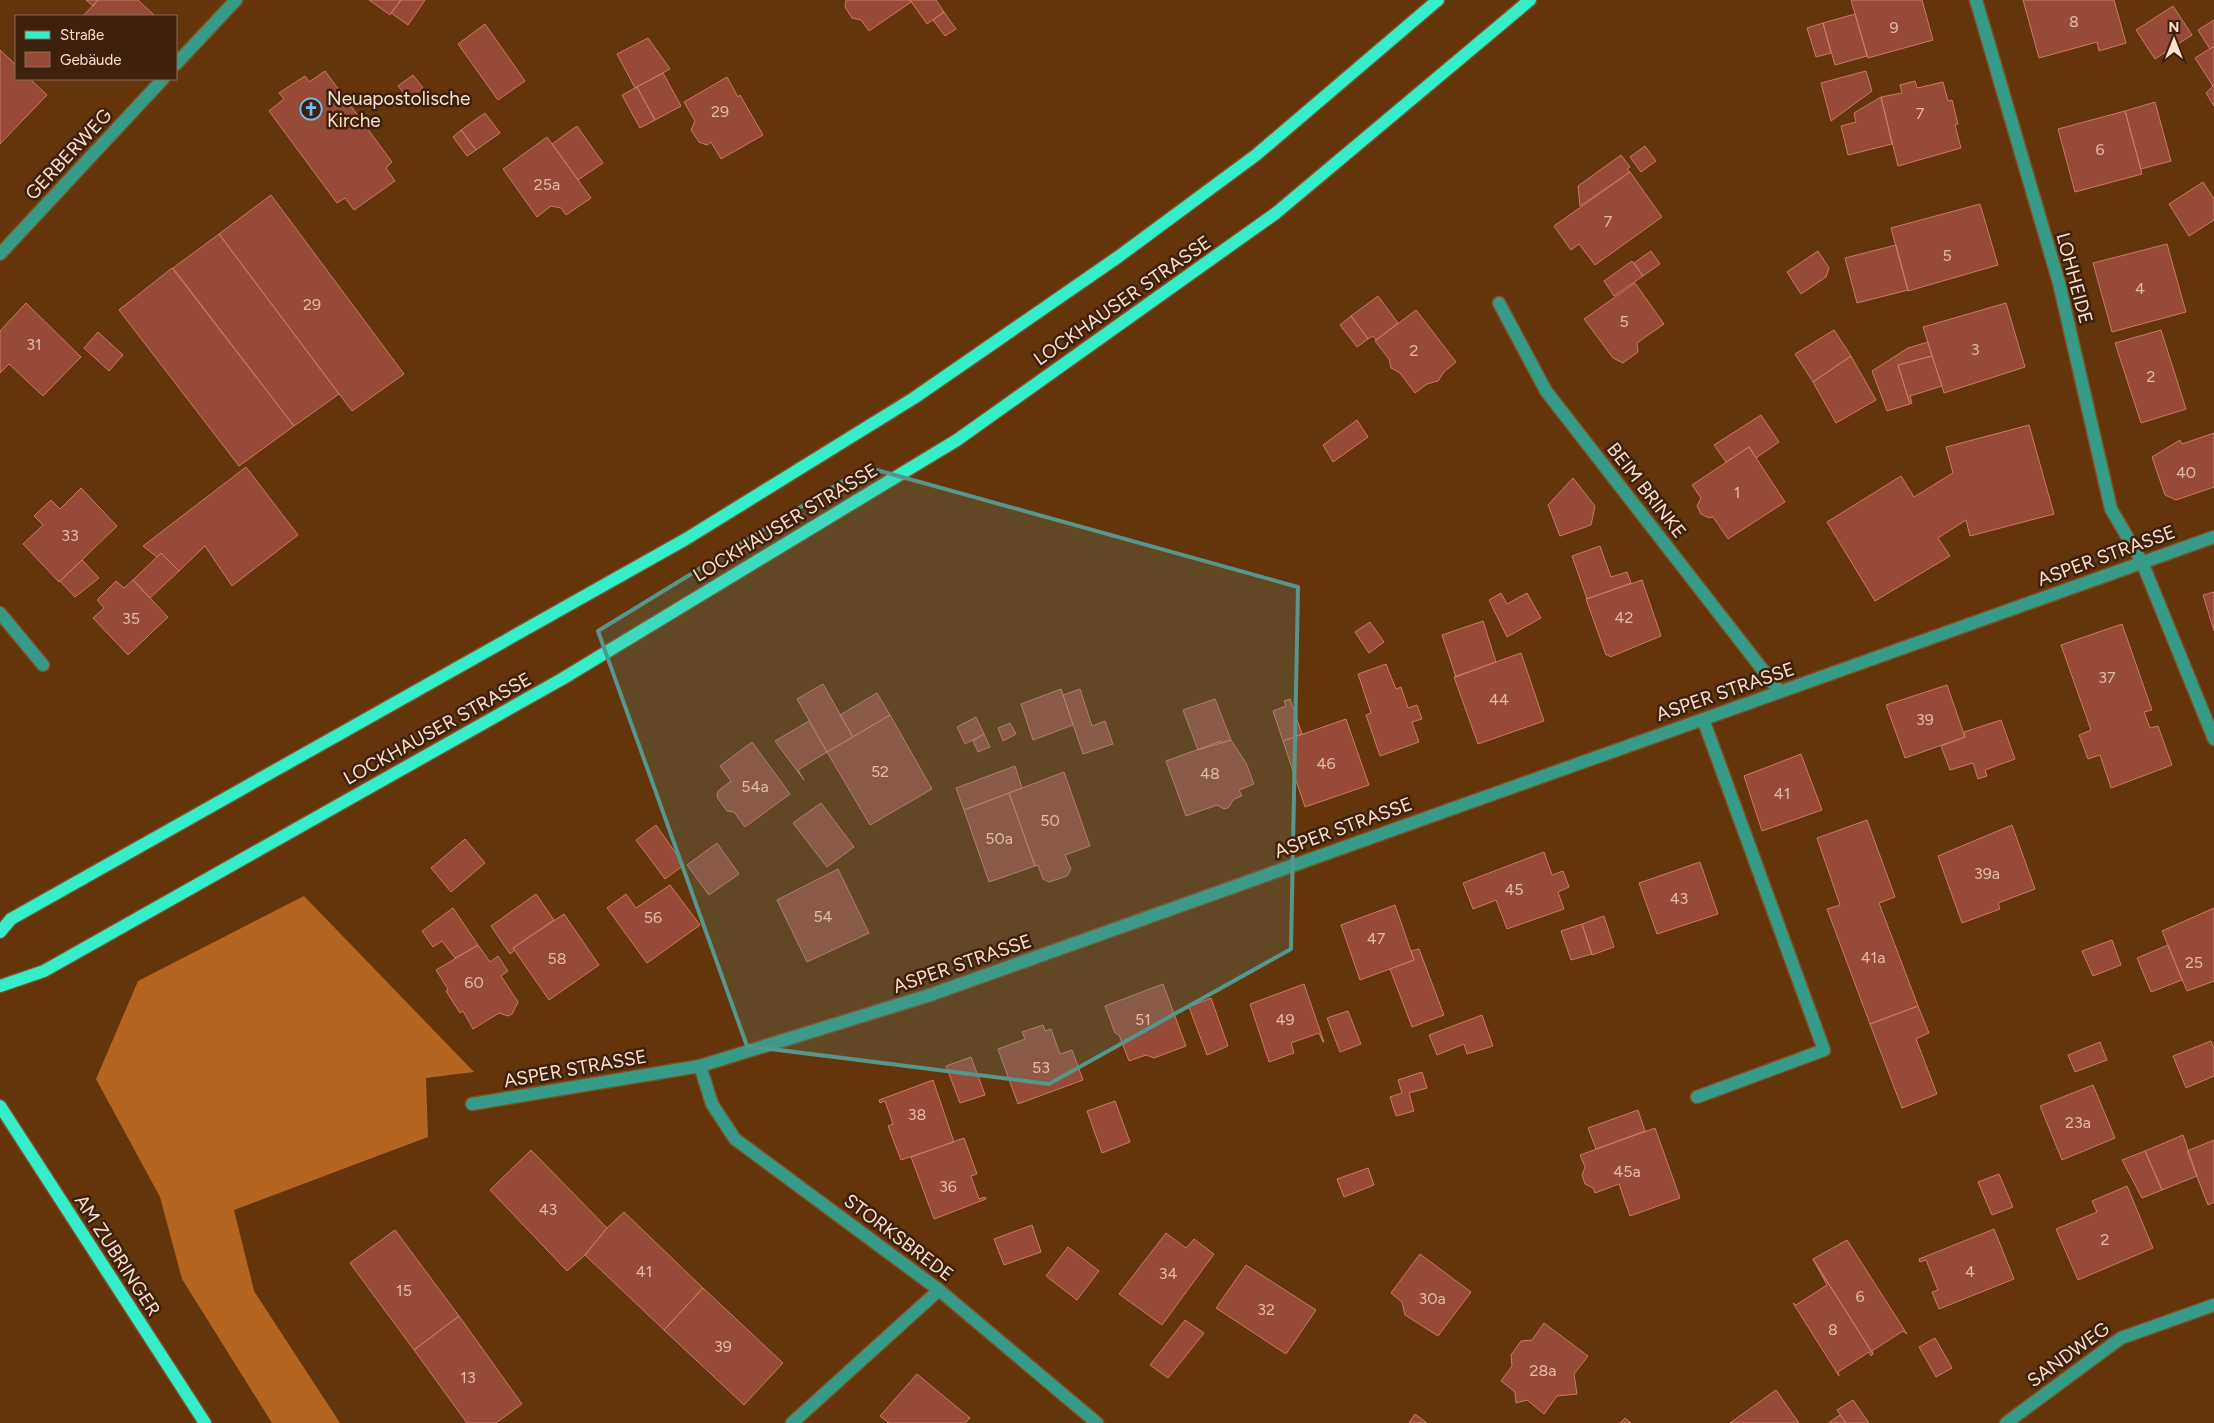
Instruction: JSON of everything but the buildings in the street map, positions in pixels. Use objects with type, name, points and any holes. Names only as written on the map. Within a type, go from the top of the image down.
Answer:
[{"type":"main road","name":"LOCKHAUSER STRASSE","points":[[0,932],[11,919],[686,539],[914,398],[1118,257],[1256,155],[1438,0]]},
{"type":"main road","name":"LOCKHAUSER STRASSE","points":[[0,986],[44,971],[562,679],[957,440],[1276,213],[1530,0]]},
{"type":"main road","name":"AM ZUBRINGER","points":[[0,1106],[205,1423]]},
{"type":"street","points":[[178,62],[236,0]]},
{"type":"street","name":"LOHHEIDE","points":[[1976,0],[2059,283],[2111,509],[2142,562],[2214,739]]},
{"type":"street","name":"GERBERWEG","points":[[0,254],[162,80]]},
{"type":"street","name":"BEIM BRINKE","points":[[1499,303],[1546,391],[1780,692]]},
{"type":"street","name":"ASPER STRASSE","points":[[472,1104],[700,1066],[930,995],[2214,537]]},
{"type":"street","points":[[0,613],[43,665]]},
{"type":"street","points":[[1697,1098],[1824,1050],[1703,719]]},
{"type":"street","name":"STORKSBREDE","points":[[700,1066],[712,1104],[735,1140],[939,1290],[1097,1423]]},
{"type":"street","points":[[792,1423],[939,1290]]},
{"type":"street","name":"SANDWEG","points":[[2006,1423],[2121,1338],[2214,1305]]},
{"type":"highlighted area","points":[[866,467],[1298,587],[1291,949],[1049,1084],[747,1046],[598,631]]},
{"type":"shaded area","points":[[304,896],[474,1072],[426,1078],[428,1137],[234,1210],[254,1291],[340,1423],[272,1423],[182,1279],[160,1197],[96,1079],[138,981]]},
{"type":"place","name":"Neuapostolische Kirche","points":[[311,109]]}]
